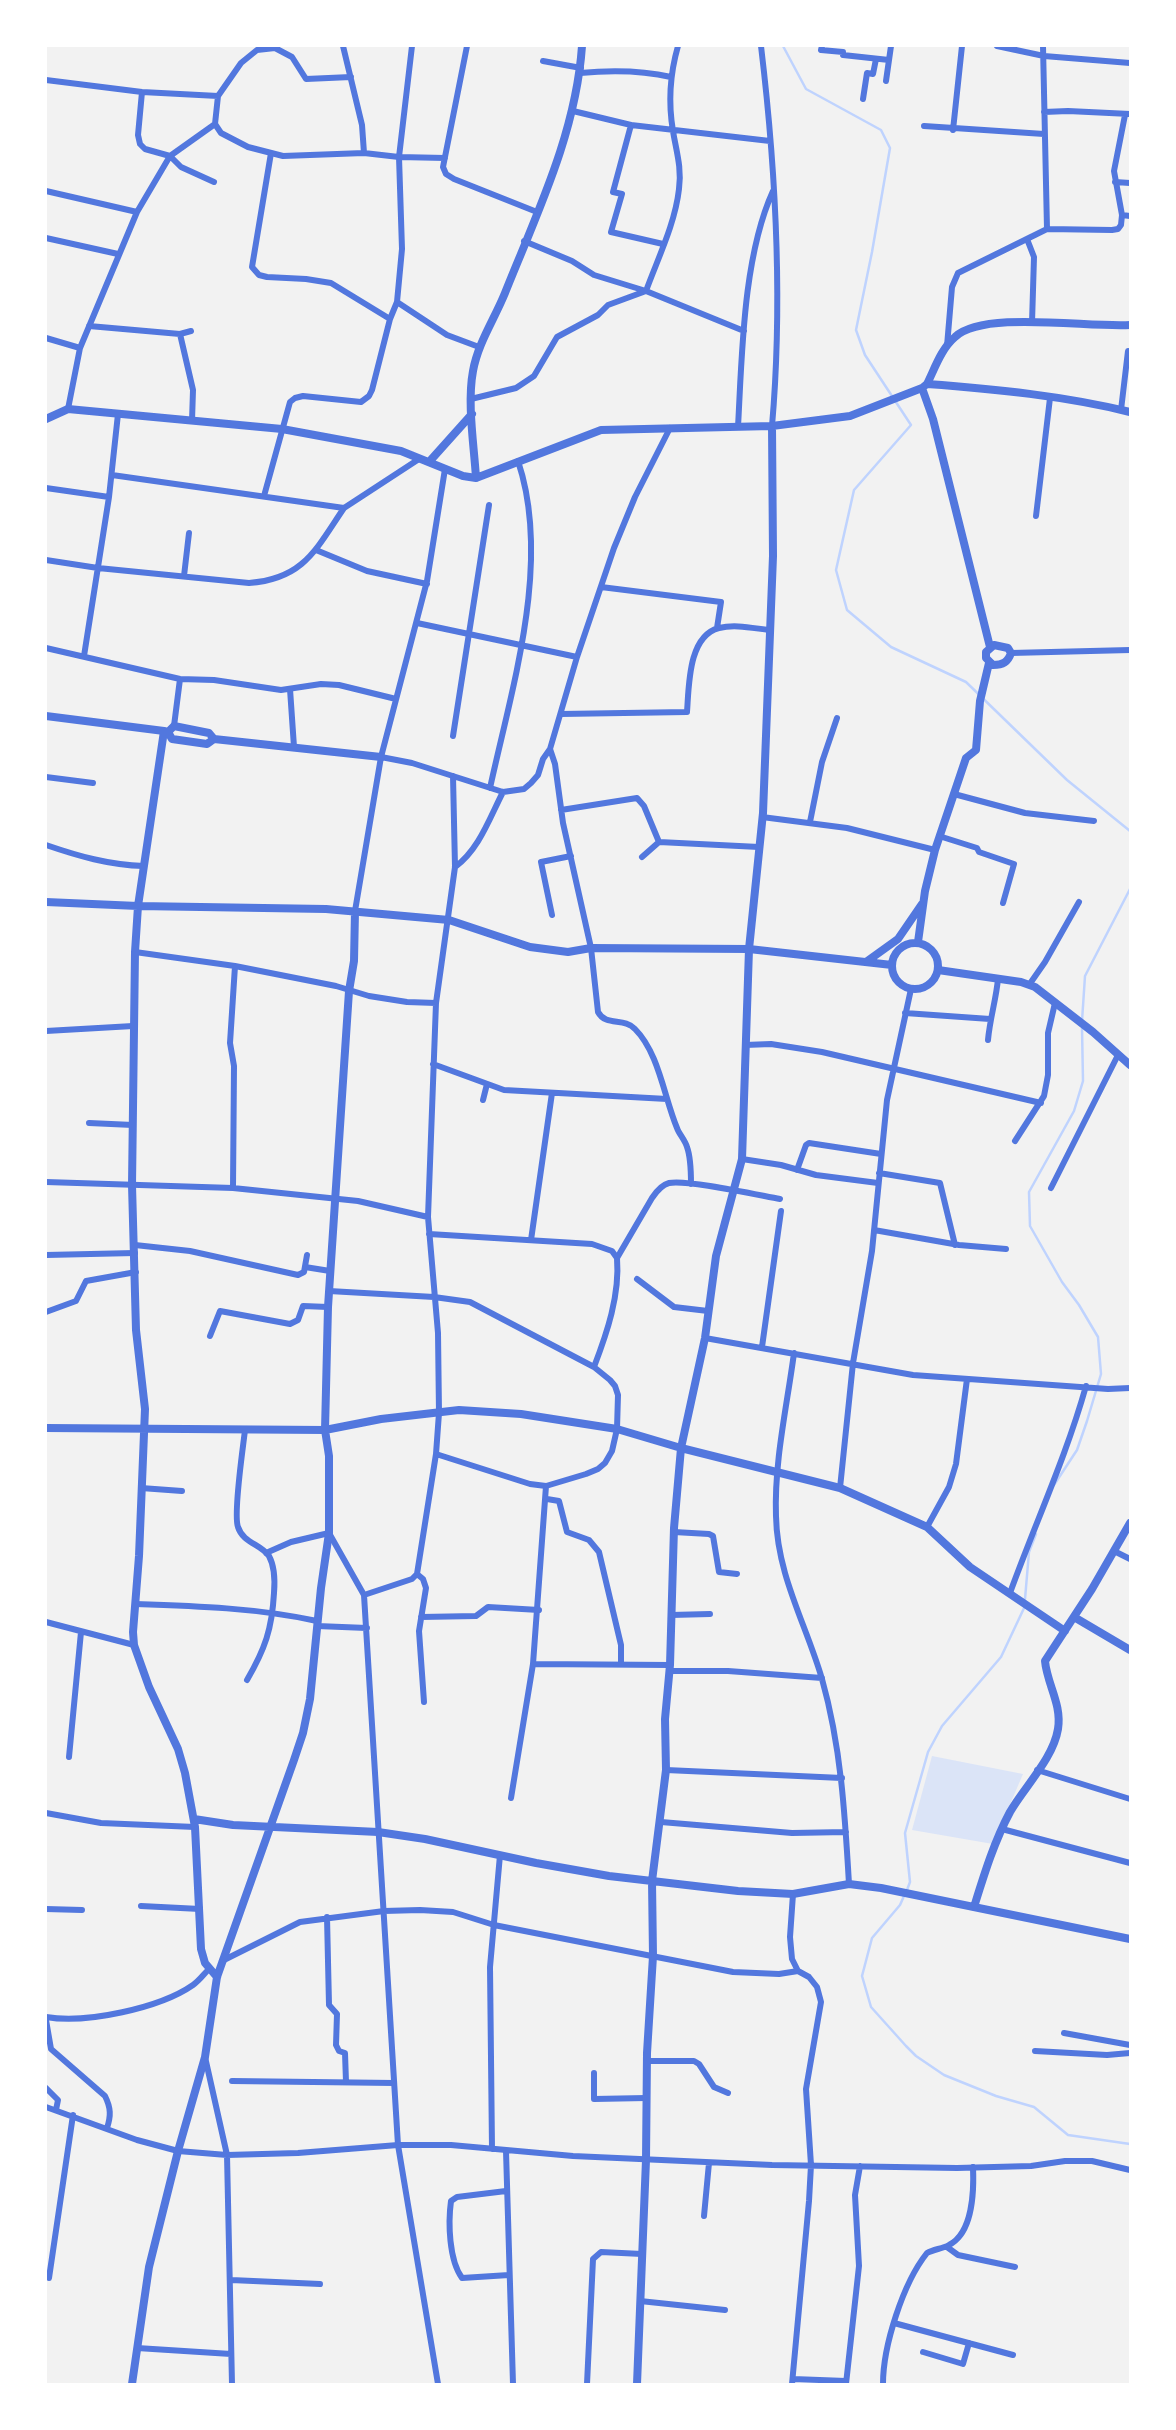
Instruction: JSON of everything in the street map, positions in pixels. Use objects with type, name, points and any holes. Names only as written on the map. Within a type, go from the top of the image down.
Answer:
[{"type":"street","points":[[343,46],[362,125],[364,153]]},
{"type":"street","points":[[264,496],[290,402],[295,397],[310,396],[360,402],[369,396],[397,302],[402,249],[399,157],[412,46]]},
{"type":"street","points":[[467,46],[443,167],[446,174],[454,179],[537,212]]},
{"type":"street","points":[[475,478],[472,374],[479,346],[498,309],[560,155],[573,111],[582,46]]},
{"type":"street","points":[[471,399],[516,388],[534,376],[557,337],[598,315],[608,305],[646,291],[680,188],[680,159],[669,97],[678,46]]},
{"type":"street","points":[[637,2385],[653,1956],[652,1881],[666,1770],[665,1719],[670,1668],[674,1532],[681,1448],[705,1338],[716,1256],[741,1159],[749,949],[762,817],[774,498],[772,426],[778,354],[773,189],[761,46]]},
{"type":"street","points":[[822,46],[821,50],[843,52],[843,55],[889,60]]},
{"type":"street","points":[[886,81],[891,46]]},
{"type":"street","points":[[953,130],[962,46]]},
{"type":"street","points":[[997,46],[1044,57],[1130,63]]},
{"type":"street","points":[[1043,46],[1047,229]]},
{"type":"street","points":[[351,77],[306,79],[292,57],[275,47],[257,50],[241,63],[218,96],[215,124],[221,133],[248,147],[283,156],[364,153],[445,158]]},
{"type":"street","points":[[863,99],[867,73],[873,74],[876,59]]},
{"type":"street","points":[[543,61],[580,70],[625,70],[671,77]]},
{"type":"street","points":[[46,80],[142,92],[218,96]]},
{"type":"street","points":[[142,92],[138,135],[140,144],[145,149],[170,156],[181,167],[214,181]]},
{"type":"street","points":[[573,111],[631,125],[770,141]]},
{"type":"street","points":[[947,346],[954,278],[958,273],[1047,229],[1112,230],[1121,225],[1122,215],[1114,171],[1128,115],[1044,112]]},
{"type":"street","points":[[68,410],[80,348],[137,212],[170,156],[215,124]]},
{"type":"street","points":[[631,125],[614,192],[622,194],[611,232],[663,244]]},
{"type":"street","points":[[924,127],[1044,134]]},
{"type":"street","points":[[271,153],[251,267],[267,277],[331,283],[390,319]]},
{"type":"street","points":[[1115,182],[1130,183]]},
{"type":"street","points":[[738,427],[744,331],[758,231],[773,189]]},
{"type":"street","points":[[46,191],[137,212]]},
{"type":"street","points":[[1122,215],[1130,216]]},
{"type":"street","points":[[46,238],[118,254]]},
{"type":"street","points":[[1027,239],[1034,257],[1031,323]]},
{"type":"street","points":[[524,241],[572,261],[594,275],[646,291],[744,331]]},
{"type":"street","points":[[397,302],[447,335],[479,346]]},
{"type":"street","points":[[922,388],[947,346],[964,330],[995,323],[1130,325]]},
{"type":"street","points":[[89,326],[180,334],[191,331]]},
{"type":"street","points":[[180,334],[193,390],[192,421]]},
{"type":"street","points":[[46,338],[80,348]]},
{"type":"street","points":[[1121,410],[1128,351]]},
{"type":"street","points":[[918,942],[923,902],[939,836],[966,758],[976,750],[980,701],[990,647],[933,419],[922,388]]},
{"type":"street","points":[[46,419],[68,410],[282,429],[401,451],[463,476],[475,478],[601,430],[772,426],[850,416],[922,388],[1050,398],[1130,412]]},
{"type":"street","points":[[1036,516],[1050,398]]},
{"type":"street","points":[[85,656],[112,475],[118,414]]},
{"type":"street","points":[[429,462],[472,414]]},
{"type":"street","points":[[169,730],[172,739],[207,744],[214,739],[381,757],[503,792],[524,789],[538,775],[543,759],[550,749],[601,587],[635,497],[670,428]]},
{"type":"street","points":[[46,560],[249,583],[282,577],[297,569],[316,550],[344,508],[419,459]]},
{"type":"street","points":[[490,788],[522,645],[531,574],[528,498],[518,461]]},
{"type":"street","points":[[132,2385],[149,2267],[205,2057],[217,1977],[262,1846],[272,1826],[303,1733],[310,1699],[329,1533],[329,1456],[325,1430],[328,1307],[349,991],[354,961],[355,911],[381,757],[427,584],[445,469]]},
{"type":"street","points":[[112,475],[344,508]]},
{"type":"street","points":[[46,488],[109,497]]},
{"type":"street","points":[[453,736],[489,505]]},
{"type":"street","points":[[184,576],[189,533]]},
{"type":"street","points":[[316,550],[367,571],[427,584]]},
{"type":"street","points":[[601,587],[721,602],[717,628]]},
{"type":"street","points":[[417,623],[577,657]]},
{"type":"street","points":[[561,714],[687,712],[695,656],[702,638],[717,628],[769,630]]},
{"type":"street","points":[[990,647],[1000,645],[1012,653]]},
{"type":"street","points":[[46,648],[180,679],[214,680],[281,690],[321,684],[339,685],[397,699]]},
{"type":"street","points":[[1012,653],[1130,650]]},
{"type":"street","points":[[989,663],[1001,665],[1012,653]]},
{"type":"street","points":[[180,679],[144,866],[135,952],[132,1185],[136,1331],[145,1409],[134,1646],[186,1773],[195,1823],[201,1949],[205,1964],[217,1977]]},
{"type":"street","points":[[290,689],[294,747]]},
{"type":"street","points":[[46,716],[209,733],[214,739]]},
{"type":"street","points":[[810,822],[822,762],[837,718]]},
{"type":"street","points":[[550,749],[591,948],[597,1012],[601,1018],[628,1023],[636,1030],[652,1056],[677,1130],[687,1146],[691,1184]]},
{"type":"street","points":[[364,1595],[412,1579],[417,1574],[436,1454],[440,1363],[428,1217],[433,1134],[431,1096],[436,1003],[455,867],[453,776]]},
{"type":"street","points":[[46,777],[93,783]]},
{"type":"street","points":[[455,867],[473,849],[503,792]]},
{"type":"street","points":[[954,794],[1025,813],[1094,821]]},
{"type":"street","points":[[561,810],[637,799],[643,806],[659,842]]},
{"type":"street","points":[[762,817],[847,828],[935,850]]},
{"type":"street","points":[[939,836],[1014,864],[1003,903]]},
{"type":"street","points":[[642,858],[659,842],[759,847]]},
{"type":"street","points":[[46,845],[98,861],[144,866]]},
{"type":"street","points":[[552,915],[541,862],[571,856]]},
{"type":"street","points":[[46,902],[355,911],[449,920],[530,947],[568,952],[591,948],[749,949],[892,965]]},
{"type":"street","points":[[864,963],[898,939],[923,902]]},
{"type":"street","points":[[1029,985],[1079,902]]},
{"type":"street","points":[[918,942],[934,952],[939,963],[929,985],[911,989],[895,978],[892,965],[893,957],[903,946],[918,942]]},
{"type":"street","points":[[135,952],[170,955],[407,1002],[436,1003]]},
{"type":"street","points":[[233,1188],[234,1066],[230,1043],[235,967]]},
{"type":"street","points":[[938,970],[1035,987],[1130,1065]]},
{"type":"street","points":[[988,1040],[991,1008],[996,1003],[998,979]]},
{"type":"street","points":[[840,1488],[853,1363],[874,1230],[887,1101],[911,989]]},
{"type":"street","points":[[1015,1141],[1041,1103],[1048,1075],[1048,1033],[1055,1003]]},
{"type":"street","points":[[905,1013],[990,1019]]},
{"type":"street","points":[[46,1031],[133,1026]]},
{"type":"street","points":[[745,1045],[789,1047],[894,1067],[1041,1103]]},
{"type":"street","points":[[1051,1188],[1118,1055]]},
{"type":"street","points":[[433,1064],[504,1090],[667,1099]]},
{"type":"street","points":[[483,1100],[486,1084]]},
{"type":"street","points":[[531,1240],[552,1093]]},
{"type":"street","points":[[89,1123],[133,1125]]},
{"type":"street","points":[[797,1170],[809,1143],[881,1154]]},
{"type":"street","points":[[741,1159],[816,1175],[878,1183]]},
{"type":"street","points":[[879,1173],[940,1183],[954,1245]]},
{"type":"street","points":[[46,1182],[233,1188],[335,1198],[428,1217]]},
{"type":"street","points":[[594,1367],[605,1338],[616,1287],[617,1258],[659,1189],[669,1183],[691,1184],[780,1199]]},
{"type":"street","points":[[762,1348],[781,1211]]},
{"type":"street","points":[[874,1230],[954,1245],[1006,1249]]},
{"type":"street","points":[[429,1234],[592,1244],[612,1251],[617,1258]]},
{"type":"street","points":[[46,1255],[135,1249],[190,1251],[298,1275],[304,1272],[307,1255]]},
{"type":"street","points":[[305,1267],[330,1271]]},
{"type":"street","points":[[46,1312],[76,1301],[83,1285],[90,1279],[136,1272]]},
{"type":"street","points":[[637,1279],[674,1307],[708,1311]]},
{"type":"street","points":[[329,1291],[433,1297],[470,1302],[594,1367],[615,1386],[618,1395],[617,1429],[612,1451],[598,1469],[546,1486],[530,1484],[436,1454]]},
{"type":"street","points":[[210,1336],[220,1311],[290,1324],[298,1320],[303,1306],[328,1307]]},
{"type":"street","points":[[705,1338],[912,1375],[1108,1389],[1130,1388]]},
{"type":"street","points":[[794,1353],[778,1473],[776,1518],[784,1576],[822,1678],[836,1736],[842,1778],[849,1884]]},
{"type":"street","points":[[927,1527],[949,1487],[956,1464],[967,1379]]},
{"type":"street","points":[[1010,1593],[1089,1386]]},
{"type":"street","points":[[46,1428],[325,1430],[381,1419],[459,1410],[521,1414],[617,1429],[840,1488],[927,1527],[970,1567],[1065,1631]]},
{"type":"street","points":[[245,1430],[236,1524],[246,1540],[266,1553],[274,1572],[272,1628],[247,1680]]},
{"type":"street","points":[[511,1798],[539,1611],[546,1486]]},
{"type":"street","points":[[141,1489],[182,1491]]},
{"type":"street","points":[[547,1499],[559,1501],[567,1532],[589,1540],[599,1552],[621,1645],[621,1664]]},
{"type":"street","points":[[974,1907],[992,1850],[1024,1788],[1050,1750],[1058,1729],[1058,1702],[1045,1661],[1130,1523]]},
{"type":"street","points":[[674,1532],[713,1536],[719,1572],[737,1574]]},
{"type":"street","points":[[266,1553],[291,1542],[329,1533]]},
{"type":"street","points":[[329,1533],[364,1595],[398,2146],[438,2385]]},
{"type":"street","points":[[1114,1550],[1130,1559]]},
{"type":"street","points":[[417,1574],[423,1579],[426,1588],[419,1631],[424,1702]]},
{"type":"street","points":[[135,1604],[238,1608],[273,1612],[317,1624],[366,1628]]},
{"type":"street","points":[[421,1617],[477,1616],[488,1607],[539,1611]]},
{"type":"street","points":[[671,1615],[710,1614]]},
{"type":"street","points":[[1074,1617],[1130,1650]]},
{"type":"street","points":[[46,1622],[134,1646]]},
{"type":"street","points":[[69,1757],[81,1632]]},
{"type":"street","points":[[533,1664],[621,1664],[822,1678]]},
{"type":"street","points":[[666,1770],[842,1778]]},
{"type":"street","points":[[1037,1770],[1130,1799]]},
{"type":"street","points":[[46,1813],[102,1823],[195,1823],[378,1832],[425,1839],[573,1870],[793,1895],[849,1884],[911,1893],[1130,1939]]},
{"type":"street","points":[[661,1822],[792,1833],[846,1832]]},
{"type":"street","points":[[1002,1829],[1130,1863]]},
{"type":"street","points":[[492,2149],[489,2012],[500,1855]]},
{"type":"street","points":[[793,1895],[790,1937],[792,1959],[798,1971],[809,1977],[817,1987],[821,2002],[806,2089],[811,2165],[792,2382],[846,2383],[859,2266],[855,2195],[860,2166]]},
{"type":"street","points":[[141,1906],[200,1909]]},
{"type":"street","points":[[46,1909],[82,1910]]},
{"type":"street","points":[[221,1962],[300,1922],[384,1911],[420,1910],[453,1912],[494,1925],[733,1972],[779,1974],[798,1971]]},
{"type":"street","points":[[327,1917],[329,2005],[337,2014],[336,2045],[339,2051],[345,2053],[346,2082]]},
{"type":"street","points":[[107,2128],[111,2113],[105,2096],[51,2049],[46,2019],[99,2016],[152,2003],[194,1984],[209,1969]]},
{"type":"street","points":[[1064,2033],[1130,2045]]},
{"type":"street","points":[[1035,2051],[1107,2055],[1130,2053]]},
{"type":"street","points":[[205,2057],[227,2155],[232,2385]]},
{"type":"street","points":[[647,2061],[694,2062],[699,2064],[714,2087],[728,2093]]},
{"type":"street","points":[[594,2073],[594,2099],[646,2098]]},
{"type":"street","points":[[232,2081],[394,2083]]},
{"type":"street","points":[[46,2088],[58,2099],[56,2110]]},
{"type":"street","points":[[46,2107],[178,2151],[227,2155],[451,2145],[506,2151],[709,2163],[972,2167],[1092,2161],[1130,2170]]},
{"type":"street","points":[[49,2278],[73,2115]]},
{"type":"street","points":[[506,2151],[513,2385]]},
{"type":"street","points":[[704,2216],[709,2163]]},
{"type":"street","points":[[883,2385],[888,2343],[894,2323],[920,2262],[927,2253],[947,2247],[956,2241],[972,2207],[975,2192],[972,2167]]},
{"type":"street","points":[[506,2191],[457,2197],[451,2201],[452,2255],[462,2278],[509,2276]]},
{"type":"street","points":[[947,2247],[958,2255],[1015,2267]]},
{"type":"street","points":[[587,2385],[593,2259],[601,2252],[642,2254]]},
{"type":"street","points":[[231,2280],[320,2284]]},
{"type":"street","points":[[640,2301],[725,2311]]},
{"type":"street","points":[[894,2323],[1013,2355]]},
{"type":"street","points":[[923,2352],[963,2364],[969,2343]]},
{"type":"street","points":[[137,2347],[231,2354]]},
{"type":"shaded area","points":[[932,1756],[1023,1774],[993,1844],[912,1830]]},
{"type":"waterway","points":[[783,46],[806,89],[881,130],[890,148],[856,330],[865,355],[911,425],[854,490],[836,570],[847,610],[891,647],[966,682],[1067,780],[1130,831]]},
{"type":"waterway","points":[[1082,1021],[1085,976],[1130,889]]},
{"type":"waterway","points":[[1054,1485],[1077,1450],[1101,1374],[1098,1337],[1030,1226],[1029,1192],[1074,1111],[1083,1081],[1082,1028]]},
{"type":"waterway","points":[[1025,1599],[1029,1552],[1036,1534]]},
{"type":"waterway","points":[[907,1890],[910,1882],[905,1833],[928,1752],[942,1726],[1001,1657],[1025,1606]]},
{"type":"waterway","points":[[904,1896],[900,1905],[872,1938],[862,1976],[871,2007],[906,2046],[944,2075],[996,2096],[1034,2107],[1068,2135],[1130,2144]]}]
